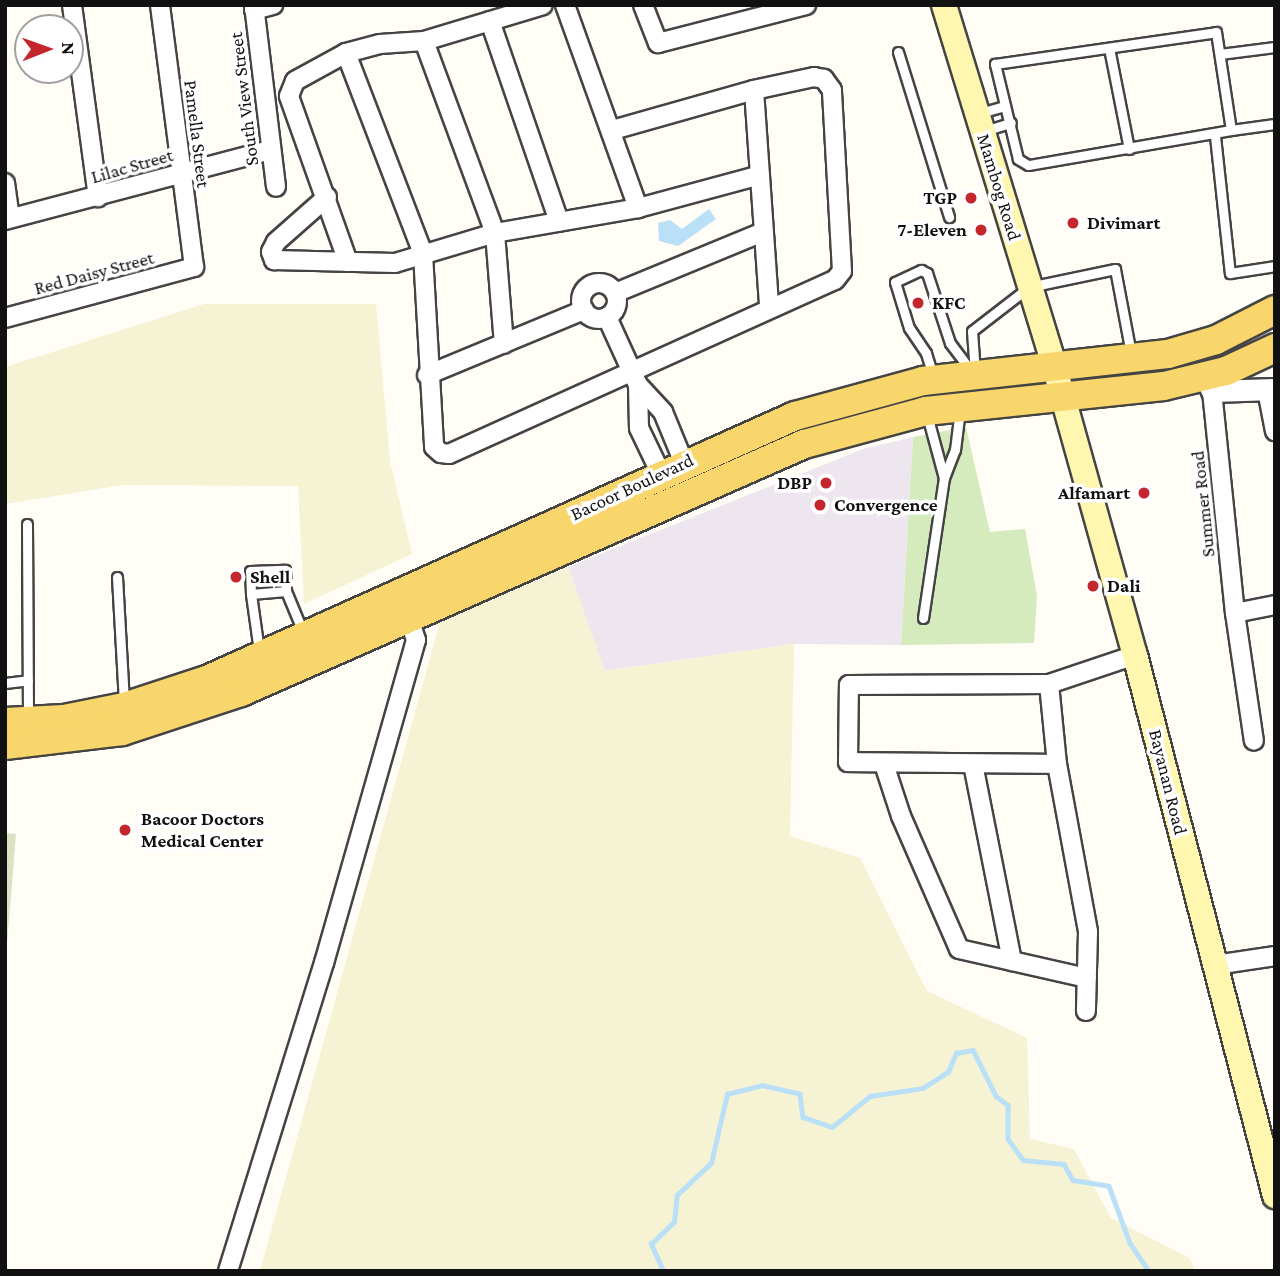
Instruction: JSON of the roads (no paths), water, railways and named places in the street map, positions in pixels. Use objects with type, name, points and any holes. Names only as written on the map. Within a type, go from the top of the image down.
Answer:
[{"type":"main road","name":"Mambog Road","points":[[944,5],[1055,369]]},
{"type":"main road","name":"Bacoor Boulevard","points":[[5,744],[241,692],[673,468],[795,416],[934,380],[1132,359],[1216,340],[1275,310]]},
{"type":"main road","name":"Bacoor Boulevard","points":[[17,721],[123,719],[305,636],[404,606],[775,455],[926,411],[1164,386],[1209,384],[1275,348]]},
{"type":"main road","name":"Bayanan Road","points":[[1055,369],[1135,654],[1275,1196]]},
{"type":"street","points":[[72,5],[97,197]]},
{"type":"street","name":"Pamella Street","points":[[160,5],[194,267]]},
{"type":"street","points":[[254,8],[273,5]]},
{"type":"street","points":[[348,262],[289,96],[295,81],[346,53],[380,44],[424,41],[543,5]]},
{"type":"street","points":[[565,5],[613,130],[638,208]]},
{"type":"street","points":[[643,5],[658,43],[806,5]]},
{"type":"street","name":"South View Street","points":[[254,8],[276,187]]},
{"type":"street","points":[[490,22],[559,220]]},
{"type":"street","points":[[424,41],[495,233],[505,344]]},
{"type":"street","points":[[346,53],[422,254],[427,375],[434,447],[449,454],[634,377],[769,307],[835,280],[842,271],[830,83],[814,76],[613,130]]},
{"type":"street","points":[[754,90],[769,307]]},
{"type":"street","name":"Lilac Street","points":[[8,219],[270,150]]},
{"type":"street","points":[[327,197],[300,217],[271,252],[274,260],[395,263],[495,233],[638,208],[760,175]]},
{"type":"street","points":[[5,183],[8,219]]},
{"type":"street","points":[[615,293],[763,232]]},
{"type":"street","name":"Red Daisy Street","points":[[5,318],[194,267]]},
{"type":"street","points":[[602,283],[615,293],[617,304],[607,317],[596,319],[584,310],[582,299],[591,285],[602,283]]},
{"type":"street","points":[[427,375],[584,310]]},
{"type":"street","points":[[607,317],[634,377],[663,412],[673,468]]},
{"type":"street","points":[[634,377],[639,428],[673,468]]},
{"type":"street","points":[[1209,384],[1271,389],[1275,431]]},
{"type":"street","name":"Summer Road","points":[[1209,384],[1235,613],[1254,741]]},
{"type":"street","points":[[228,1271],[324,963],[416,640],[404,606]]},
{"type":"street","points":[[1235,613],[1275,606]]},
{"type":"street","points":[[1056,764],[884,764],[848,761],[849,685],[1049,684],[1135,654]]},
{"type":"street","points":[[1049,684],[1056,764],[1088,932],[1086,1011]]},
{"type":"street","points":[[884,764],[901,816],[959,949],[1087,978]]},
{"type":"street","points":[[973,764],[1012,961]]},
{"type":"street","points":[[1215,965],[1275,956]]},
{"type":"lane","points":[[1231,130],[1216,32],[995,64],[1022,164],[1215,136],[1231,130],[1275,124]]},
{"type":"lane","points":[[1220,54],[1275,47]]},
{"type":"lane","points":[[1109,48],[1129,149]]},
{"type":"lane","points":[[898,52],[949,217]]},
{"type":"lane","points":[[980,123],[1005,106]]},
{"type":"lane","points":[[980,123],[1011,123]]},
{"type":"lane","points":[[1215,136],[1230,273],[1275,266]]},
{"type":"lane","points":[[975,376],[972,331],[1029,287],[1115,269],[1132,359]]},
{"type":"lane","points":[[934,380],[926,354],[909,328],[895,282],[921,270],[927,273],[950,343],[975,376]]},
{"type":"lane","points":[[923,618],[944,478],[955,450],[961,407]]},
{"type":"lane","points":[[926,411],[944,478]]},
{"type":"lane","points":[[17,721],[28,680],[27,524]]},
{"type":"lane","points":[[260,657],[250,571],[285,570],[286,592],[305,636]]},
{"type":"lane","points":[[117,577],[123,719]]},
{"type":"lane","points":[[251,594],[286,592]]},
{"type":"lane","points":[[5,682],[28,680]]},
{"type":"water","points":[[709,209],[716,219],[678,246],[659,241],[658,223],[670,220],[682,229]]},
{"type":"waterway","points":[[663,1271],[651,1244],[674,1222],[677,1195],[711,1163],[727,1094],[762,1085],[800,1094],[803,1117],[832,1127],[870,1096],[923,1088],[948,1072],[956,1053],[973,1050],[996,1096],[1008,1105],[1008,1139],[1023,1160],[1064,1164],[1073,1180],[1109,1186],[1130,1243],[1149,1271]]},
{"type":"place","name":"TGP","points":[[971,198]]},
{"type":"place","name":"Divimart","points":[[1073,223]]},
{"type":"place","name":"7-Eleven","points":[[981,230]]},
{"type":"place","name":"KFC","points":[[918,303]]},
{"type":"place","name":"DBP","points":[[826,483]]},
{"type":"place","name":"Alfamart","points":[[1144,493]]},
{"type":"place","name":"Convergence","points":[[820,505]]},
{"type":"place","name":"Shell","points":[[236,577]]},
{"type":"place","name":"Dali","points":[[1093,586]]},
{"type":"place","name":"Bacoor Doctors Medical Center","points":[[125,830]]}]
